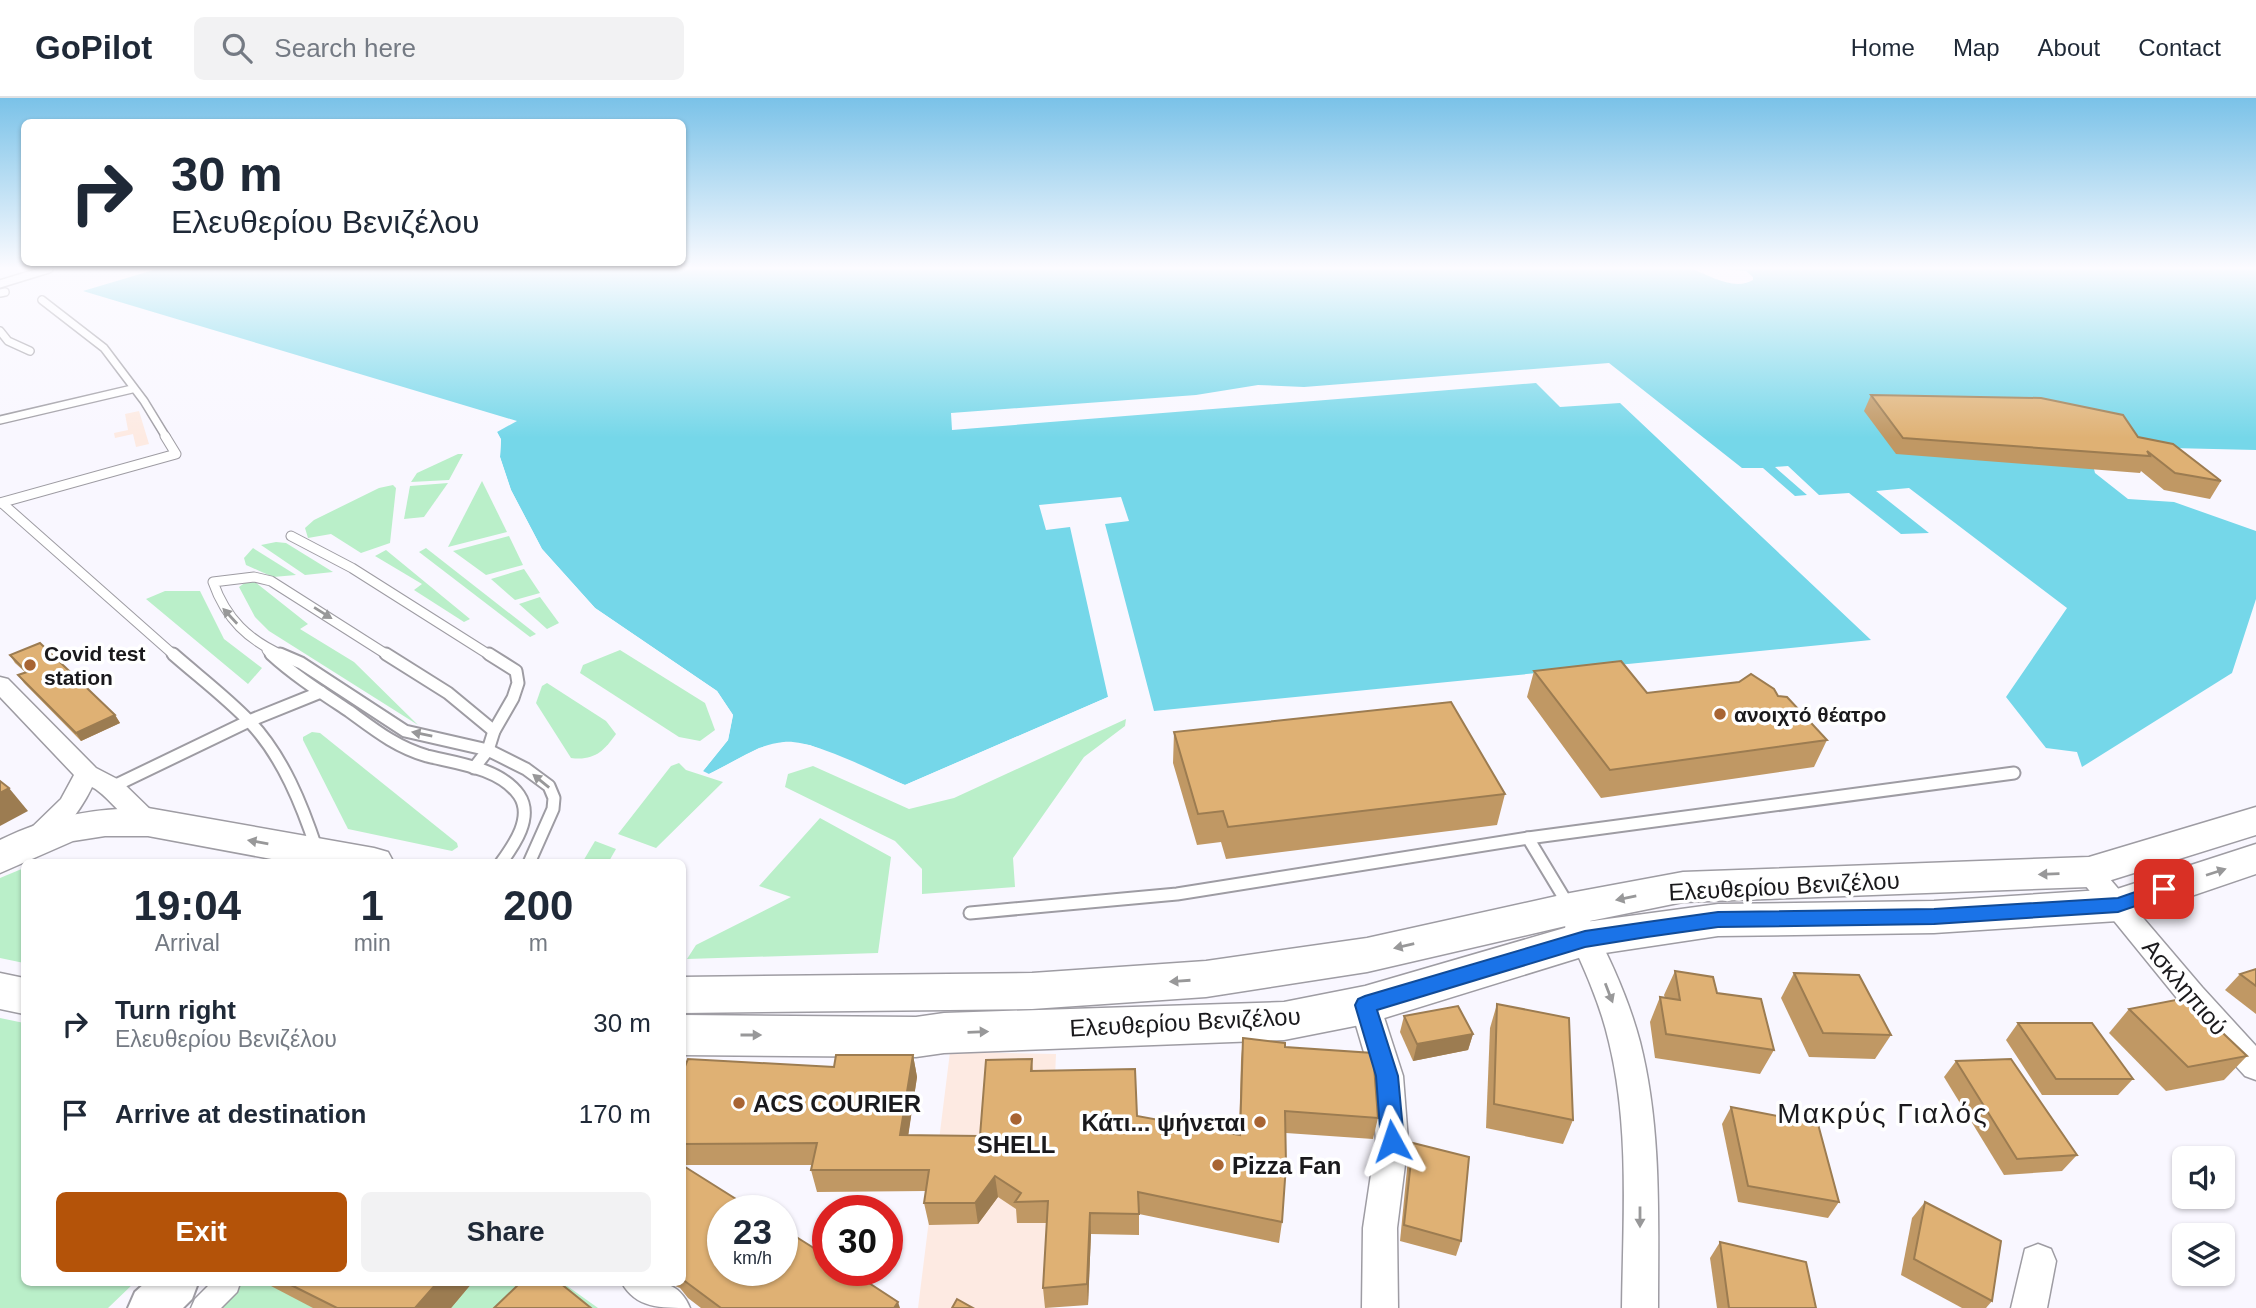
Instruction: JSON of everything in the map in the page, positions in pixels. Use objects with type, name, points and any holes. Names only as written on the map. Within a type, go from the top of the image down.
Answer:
[{"type":"main road","name":"Ελευθερίου Βενιζέλου","points":[[686,1035],[916,1037],[944,1033],[1284,1021],[1365,1005],[1577,924],[1683,887],[2088,872],[2256,821]]},
{"type":"main road","points":[[0,858],[36,839],[85,822],[148,822],[354,859]]},
{"type":"main road","name":"Ελευθερίου Βενιζέλου","points":[[686,995],[1032,991],[1206,979],[1577,924],[1934,917],[2118,905],[2256,859]]},
{"type":"main road","points":[[0,991],[21,995]]},
{"type":"street","points":[[0,684],[87,774],[111,787],[148,822]]},
{"type":"street","points":[[36,839],[71,804],[87,774]]},
{"type":"street","name":"Ασκληπιού","points":[[2088,872],[2219,1030],[2256,1067]]},
{"type":"street","points":[[1577,924],[1611,995],[1629,1057],[1640,1155],[1640,1308]]},
{"type":"street","points":[[1365,1005],[1387,1076],[1392,1141],[1380,1228],[1380,1308]]},
{"type":"street","points":[[2029,1308],[2038,1261]]},
{"type":"street","points":[[151,1308],[173,1286]]},
{"type":"street","points":[[204,1308],[225,1286]]},
{"type":"street","points":[[644,1286],[672,1308]]},
{"type":"lane","points":[[1,501],[176,454],[144,401],[132,389],[104,348],[75,325]]},
{"type":"lane","points":[[0,331],[13,344],[30,351]]},
{"type":"lane","points":[[0,347],[13,344]]},
{"type":"lane","points":[[0,420],[132,389]]},
{"type":"lane","points":[[1,501],[73,476],[57,488]]},
{"type":"lane","points":[[1,501],[249,721],[268,741],[307,818],[318,852]]},
{"type":"lane","points":[[291,536],[352,568],[516,671],[518,682],[513,698],[494,731],[488,750],[474,768]]},
{"type":"lane","points":[[494,731],[448,692],[271,581],[254,577],[213,582],[222,607],[244,632],[292,675],[398,746],[474,768],[518,792],[523,802],[523,821],[514,846],[504,859]]},
{"type":"lane","points":[[262,646],[301,663],[405,731],[488,750],[542,780],[549,786],[554,798],[553,809],[531,859]]},
{"type":"lane","points":[[111,787],[249,721],[321,692]]},
{"type":"lane","points":[[970,913],[1177,894],[1528,838],[2014,773]]},
{"type":"lane","points":[[1528,838],[1577,924]]},
{"type":"shaded area","points":[[139,411],[149,444],[136,447],[133,434],[115,438],[114,433],[128,430],[125,414]]},
{"type":"shaded area","points":[[950,1052],[1056,1054],[1045,1308],[918,1308]]},
{"type":"green space","points":[[463,454],[449,480],[411,482],[417,473]]},
{"type":"green space","points":[[482,481],[507,532],[448,547]]},
{"type":"green space","points":[[448,483],[424,517],[404,519],[410,486]]},
{"type":"green space","points":[[393,485],[396,488],[390,543],[361,553],[331,534],[308,538],[305,528],[314,520],[379,488]]},
{"type":"green space","points":[[509,536],[523,565],[486,575],[453,551]]},
{"type":"green space","points":[[286,543],[333,572],[305,575],[261,545]]},
{"type":"green space","points":[[253,548],[296,575],[273,577],[246,565],[244,558]]},
{"type":"green space","points":[[426,548],[536,634],[530,637],[419,552]]},
{"type":"green space","points":[[386,550],[470,619],[464,622],[414,590],[422,584],[375,556]]},
{"type":"green space","points":[[524,569],[540,593],[515,600],[491,579]]},
{"type":"green space","points":[[246,582],[255,582],[308,624],[300,629],[354,662],[418,725],[269,631],[255,617],[239,587]]},
{"type":"green space","points":[[165,591],[200,591],[224,639],[262,668],[248,684],[146,599]]},
{"type":"green space","points":[[540,597],[559,623],[547,629],[519,604]]},
{"type":"green space","points":[[620,650],[705,703],[715,730],[700,741],[679,737],[580,673],[583,665]]},
{"type":"green space","points":[[547,683],[606,721],[616,734],[598,754],[586,758],[571,758],[536,703],[542,686]]},
{"type":"green space","points":[[1126,719],[1125,726],[1084,757],[1013,858],[1015,887],[922,894],[922,869],[895,841],[785,787],[788,774],[813,766],[909,809],[954,798]]},
{"type":"green space","points":[[312,732],[320,733],[457,843],[458,847],[452,851],[348,829],[303,740],[303,737]]},
{"type":"green space","points":[[679,763],[686,770],[723,782],[656,848],[618,834],[671,766]]},
{"type":"green space","points":[[820,818],[891,857],[878,953],[687,959],[696,945],[791,897],[759,886]]},
{"type":"green space","points":[[595,841],[616,849],[610,859],[584,859]]},
{"type":"green space","points":[[21,869],[21,962],[0,958],[0,878]]},
{"type":"green space","points":[[0,1018],[21,1022],[21,1286],[131,1286],[108,1308],[0,1308]]},
{"type":"green space","points":[[225,1286],[567,1286],[598,1308],[204,1308]]},
{"type":"water","points":[[198,325],[2256,325],[2256,450],[2171,448],[2094,469],[2095,473],[2128,499],[2174,502],[2256,531],[2256,599],[2232,673],[2082,767],[2077,752],[2046,748],[2006,697],[2067,608],[1909,488],[1876,491],[1929,533],[1901,534],[1849,493],[1819,495],[1788,466],[1775,467],[1807,495],[1795,496],[1763,468],[1742,468],[1609,363],[1304,387],[1258,385],[1196,395],[951,413],[952,430],[1536,383],[1560,407],[1620,403],[1871,640],[1154,711],[1105,524],[1129,521],[1121,497],[1039,505],[1046,530],[1070,527],[1108,697],[905,785],[827,751],[796,742],[764,746],[709,774],[703,771],[728,740],[733,715],[717,691],[595,608],[542,549],[511,490],[500,457],[501,440],[497,432],[517,421]]},
{"type":"pier","points":[[497,432],[501,439],[500,457],[511,490],[542,549],[595,608],[717,691],[733,715],[728,740],[703,771],[700,769],[724,738],[729,715],[715,694],[592,610],[540,551],[508,491],[497,458],[497,440],[493,434]]},
{"type":"pier","points":[[1108,697],[1108,701],[906,789],[809,749],[785,745],[760,751],[715,775],[709,774],[759,748],[785,742],[810,745],[905,785]]},
{"type":"building","points":[[1871,395],[2041,398],[2123,415],[2138,437],[2173,444],[2221,481],[2175,473],[2147,451],[2150,456],[1903,438]]},
{"type":"building","points":[[40,643],[115,715],[76,733],[18,675],[27,672],[10,655]]},
{"type":"building","points":[[1621,661],[1647,693],[1739,682],[1751,674],[1774,689],[1778,696],[1787,697],[1827,740],[1610,770],[1534,671]]},
{"type":"building","points":[[1451,702],[1505,794],[1228,827],[1223,811],[1198,814],[1174,732]]},
{"type":"building","points":[[0,781],[9,788],[0,793]]},
{"type":"building","points":[[2256,969],[2256,986],[2240,974]]},
{"type":"building","points":[[1675,971],[1713,977],[1717,993],[1761,999],[1774,1050],[1666,1034],[1660,997],[1680,1000]]},
{"type":"building","points":[[1794,973],[1859,975],[1891,1035],[1823,1033]]},
{"type":"building","points":[[2186,998],[2247,1056],[2188,1067],[2129,1009]]},
{"type":"building","points":[[1497,1004],[1569,1018],[1573,1120],[1494,1104]]},
{"type":"building","points":[[1458,1006],[1473,1034],[1417,1044],[1404,1016]]},
{"type":"building","points":[[2018,1023],[2092,1023],[2133,1079],[2056,1079]]},
{"type":"building","points":[[1243,1038],[1285,1043],[1285,1047],[1373,1053],[1378,1118],[1285,1111],[1286,1165],[1282,1222],[1138,1192],[1139,1214],[1090,1213],[1087,1284],[1043,1288],[1048,1201],[1015,1202],[1021,1193],[995,1176],[975,1203],[924,1203],[929,1170],[811,1170],[817,1143],[686,1144],[686,1064],[688,1059],[834,1067],[836,1055],[913,1055],[900,1135],[980,1136],[986,1060],[1032,1059],[1031,1071],[1135,1069],[1137,1116],[1240,1135]]},
{"type":"building","points":[[2011,1059],[2077,1155],[2017,1159],[1956,1061]]},
{"type":"building","points":[[1731,1107],[1818,1124],[1839,1202],[1748,1186]]},
{"type":"building","points":[[1413,1143],[1469,1157],[1461,1241],[1404,1225]]},
{"type":"building","points":[[686,1168],[730,1195],[707,1195],[707,1286],[798,1286],[798,1238],[812,1247],[812,1286],[874,1286],[898,1302],[894,1308],[721,1308],[686,1282]]},
{"type":"building","points":[[1925,1202],[2001,1241],[1992,1301],[1914,1259]]},
{"type":"building","points":[[1720,1242],[1806,1262],[1816,1308],[1729,1308]]},
{"type":"building","points":[[293,1286],[434,1286],[415,1308],[337,1308]]},
{"type":"building","points":[[517,1286],[564,1286],[591,1308],[494,1308]]},
{"type":"building","points":[[957,1299],[973,1308],[952,1308]]},
{"type":"place","name":"Covid test station","points":[[30,665]]},
{"type":"place","name":"ανοιχτό θέατρο","points":[[1720,714]]},
{"type":"place","name":"ACS COURIER","points":[[739,1103]]},
{"type":"place","name":"SHELL","points":[[1016,1119]]},
{"type":"place","name":"Κάτι... ψήνεται","points":[[1260,1122]]},
{"type":"place","name":"Pizza Fan","points":[[1218,1165]]},
{"type":"district","name":"Μακρύς Γιαλός","points":[[1883,1113]]},
{"type":"route","points":[[1392,1141],[1387,1076],[1365,1005],[1585,939],[1647,929],[1718,920],[1934,917],[2118,905],[2164,889]]}]
